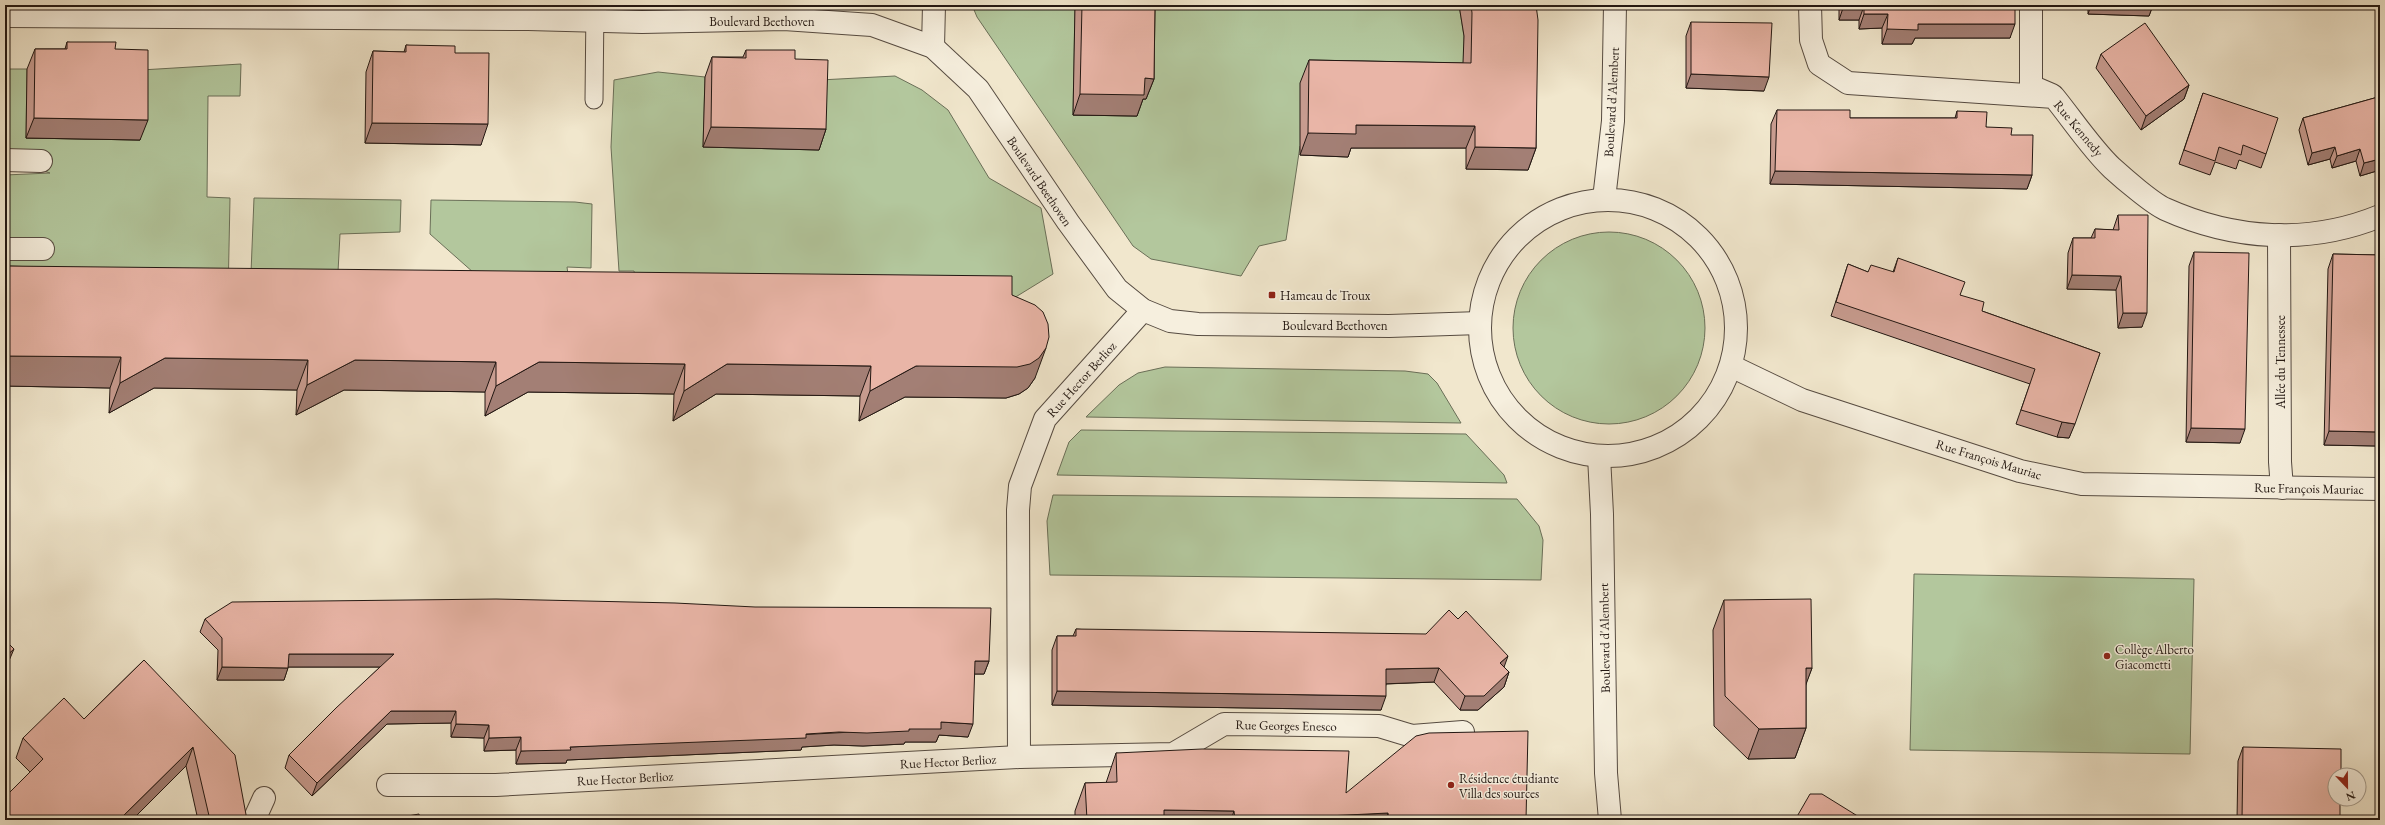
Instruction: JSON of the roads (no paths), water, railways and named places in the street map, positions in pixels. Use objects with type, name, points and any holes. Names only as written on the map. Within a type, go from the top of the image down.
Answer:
[{"type":"street","points":[[933,47],[934,5]]},
{"type":"street","name":"Boulevard d'Alembert","points":[[1604,199],[1613,121],[1615,5]]},
{"type":"street","name":"Rue Kennedy","points":[[1810,5],[1811,40],[1819,64],[1848,83],[2054,97],[2111,167],[2163,208],[2226,231],[2289,237],[2354,227],[2380,216]]},
{"type":"street","points":[[2031,5],[2031,86],[2054,97]]},
{"type":"street","name":"Boulevard Beethoven","points":[[5,16],[595,13],[642,22],[784,19],[872,25],[933,47],[978,89],[1068,222],[1117,289],[1143,310],[1170,321],[1198,324],[1389,326],[1480,323]]},
{"type":"street","points":[[5,160],[42,161]]},
{"type":"street","points":[[1604,199],[1644,204],[1657,210],[1681,222],[1711,250],[1730,286],[1737,325],[1731,366],[1712,404],[1681,434],[1642,452],[1599,456],[1560,448],[1526,428],[1500,398],[1484,362],[1480,323],[1487,285],[1505,252],[1532,224],[1566,206],[1604,199]]},
{"type":"street","name":"Allée du Tennessee","points":[[2279,235],[2280,454],[2282,488]]},
{"type":"street","points":[[5,249],[43,249]]},
{"type":"street","name":"Rue Hector Berlioz","points":[[388,785],[496,785],[1019,757],[1018,510],[1020,486],[1045,419],[1143,310]]},
{"type":"street","name":"Rue François Mauriac","points":[[1731,366],[1802,400],[2020,471],[2082,484],[2380,489]]},
{"type":"street","name":"Boulevard d'Alembert","points":[[1599,456],[1602,514],[1606,774],[1610,820]]},
{"type":"street","name":"Rue Georges Enesco","points":[[1019,757],[1173,754],[1224,724],[1379,726],[1412,736],[1463,732]]},
{"type":"street","points":[[254,820],[264,798]]},
{"type":"lane","points":[[594,100],[595,13]]},
{"type":"place","name":"Hameau de Troux","points":[[1272,295]]},
{"type":"place","name":"Collège Alberto Giacometti","points":[[2107,656]]},
{"type":"place","name":"Résidence étudiante Villa des sources","points":[[1451,785]]}]
